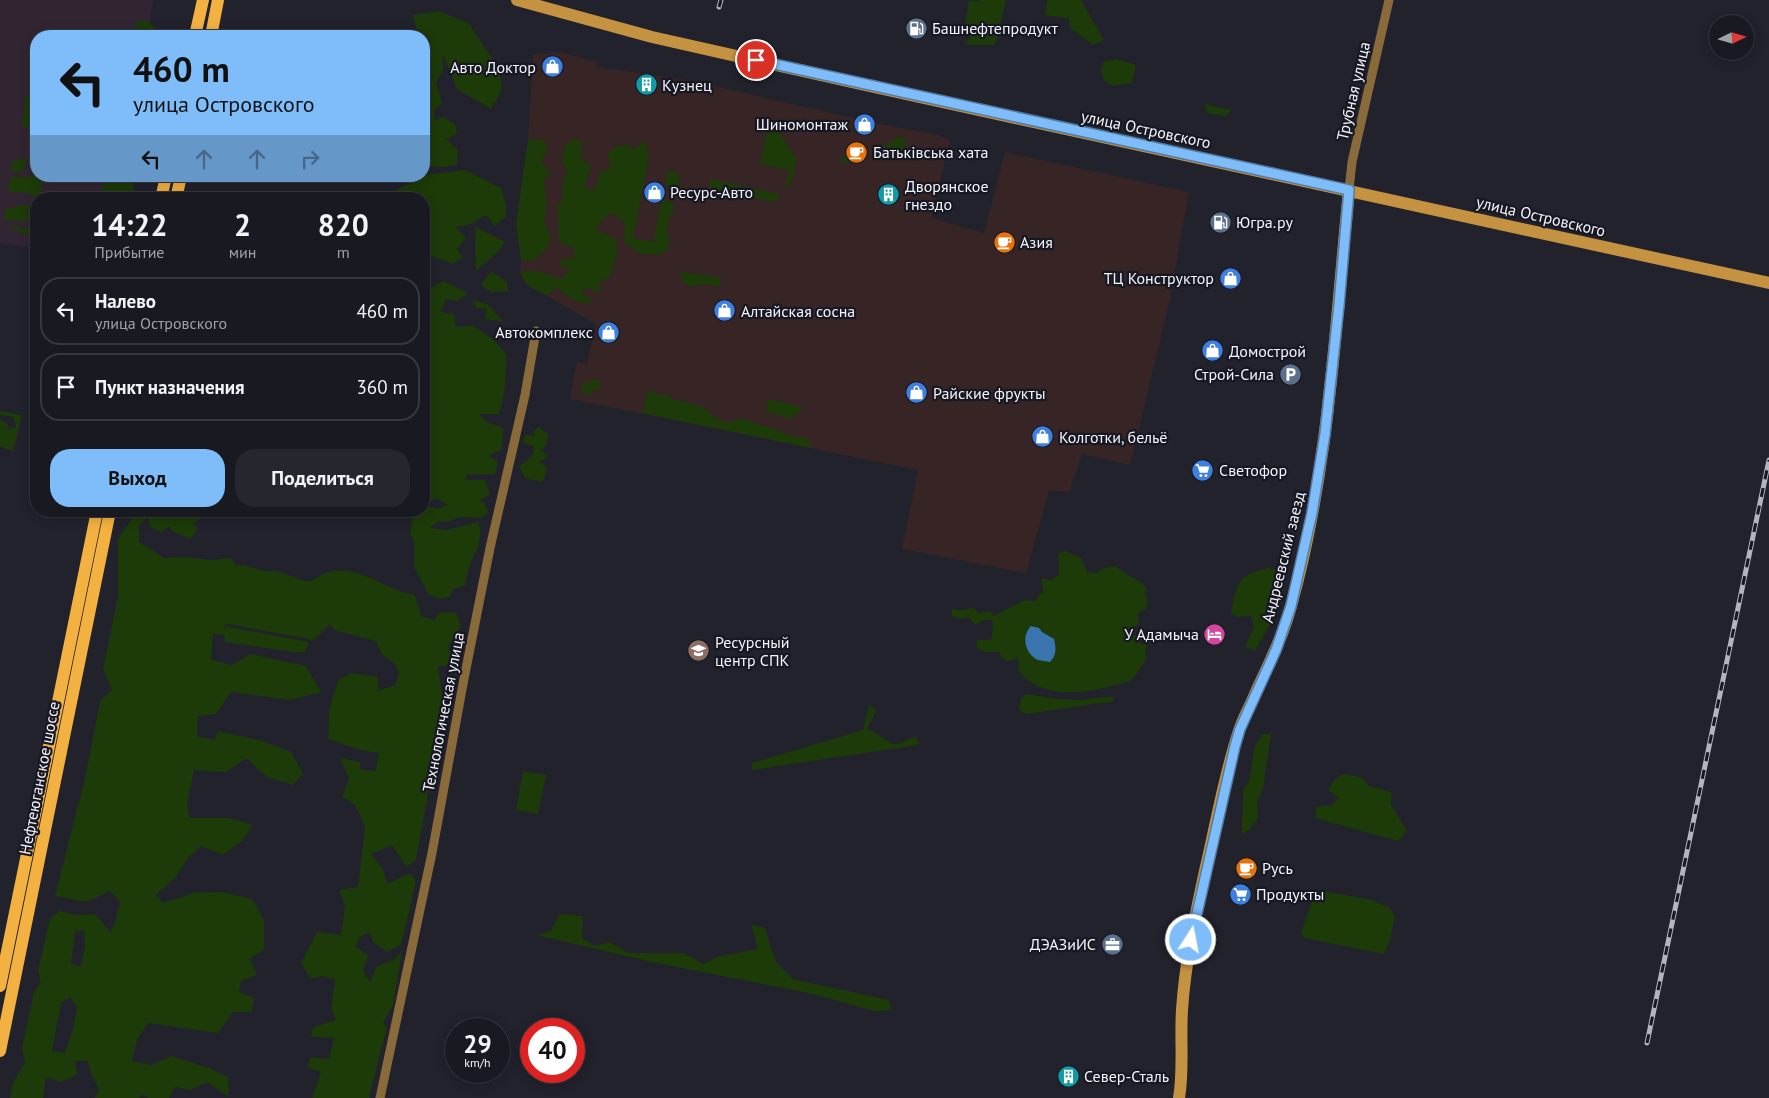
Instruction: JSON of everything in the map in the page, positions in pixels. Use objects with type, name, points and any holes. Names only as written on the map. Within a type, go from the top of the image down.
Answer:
[{"type":"main road","points":[[196,30],[203,0]]},
{"type":"main road","points":[[212,30],[218,0]]},
{"type":"main road","name":"улица Островского","points":[[517,0],[671,41],[874,87],[1769,283]]},
{"type":"main road","name":"Андреевский заезд","points":[[1178,1098],[1182,1077],[1182,1010],[1187,968],[1195,919],[1228,773],[1240,729],[1276,650],[1291,606],[1312,513],[1325,434],[1349,190]]},
{"type":"main road","name":"Нефтеюганское шоссе","points":[[0,986],[96,517]]},
{"type":"main road","name":"Нефтеюганское шоссе","points":[[0,1052],[109,517]]},
{"type":"street","name":"Трубная улица","points":[[1349,190],[1352,162],[1390,0]]},
{"type":"street","name":"Технологическая улица","points":[[380,1098],[432,853],[465,674],[536,331]]},
{"type":"shaded area","points":[[0,0],[153,0],[149,30],[30,30],[30,182],[129,182],[128,192],[30,192],[30,248],[0,243]]},
{"type":"shaded area","points":[[561,52],[597,62],[597,67],[693,81],[875,123],[938,135],[950,140],[931,218],[984,233],[1005,152],[1189,192],[1169,304],[1130,465],[1082,454],[1069,492],[1049,490],[1026,573],[902,549],[918,470],[570,399],[577,361],[587,364],[596,324],[526,284],[520,273],[533,55]]},
{"type":"green space","points":[[1006,0],[1001,22],[993,28],[998,36],[995,45],[969,45],[964,43],[971,38],[964,32],[969,1]]},
{"type":"green space","points":[[1047,0],[1081,0],[1104,40],[1093,45],[1070,28],[1069,17],[1045,15]]},
{"type":"green space","points":[[439,11],[470,24],[491,56],[500,74],[501,91],[491,109],[457,89],[443,54],[443,70],[436,83],[442,103],[435,109],[434,120],[443,117],[455,124],[457,134],[446,139],[458,150],[457,165],[445,167],[430,166],[430,30],[417,30],[413,15]]},
{"type":"green space","points":[[145,20],[158,30],[136,30],[134,24]]},
{"type":"green space","points":[[1116,59],[1136,65],[1132,83],[1113,86],[1104,80],[1101,70],[1103,62]]},
{"type":"green space","points":[[25,96],[30,96],[30,124],[28,127],[22,127],[23,119]]},
{"type":"green space","points":[[1205,104],[1231,110],[1226,116],[1207,113]]},
{"type":"green space","points":[[768,125],[775,126],[797,160],[792,180],[784,192],[789,170],[760,164]]},
{"type":"green space","points":[[895,136],[905,138],[905,151],[901,156],[876,151],[874,144],[885,146],[893,142]]},
{"type":"green space","points":[[577,137],[582,145],[580,157],[591,167],[584,187],[594,191],[601,171],[610,169],[608,153],[615,147],[628,144],[633,150],[644,141],[649,155],[633,238],[653,242],[662,198],[674,204],[672,216],[669,218],[667,234],[670,240],[667,250],[659,255],[639,253],[625,243],[625,225],[616,215],[609,213],[595,229],[616,239],[617,254],[610,277],[600,281],[600,293],[586,287],[581,294],[592,300],[586,304],[566,295],[557,287],[547,296],[526,284],[520,273],[540,272],[560,279],[568,273],[569,268],[559,267],[562,259],[574,258],[574,248],[559,242],[557,206],[562,201],[563,179],[568,172],[562,162],[565,145]]},
{"type":"green space","points":[[528,139],[545,140],[547,151],[541,162],[550,172],[544,181],[547,205],[544,222],[550,235],[549,246],[534,261],[521,260],[516,224]]},
{"type":"green space","points":[[845,156],[861,159],[856,164],[838,161]]},
{"type":"green space","points":[[25,159],[27,164],[20,172],[11,171],[13,160]]},
{"type":"green space","points":[[668,169],[680,176],[677,187],[665,186]]},
{"type":"green space","points":[[465,170],[501,188],[506,204],[506,217],[495,226],[486,215],[469,225],[455,227],[466,238],[457,249],[463,258],[453,264],[430,255],[430,192],[393,192],[411,182],[430,182],[430,174]]},
{"type":"green space","points":[[10,177],[30,177],[30,182],[42,182],[41,192],[30,192],[30,194],[8,191]]},
{"type":"green space","points":[[709,179],[779,194],[776,202],[711,190]]},
{"type":"green space","points":[[104,182],[134,182],[133,192],[102,192]]},
{"type":"green space","points":[[30,205],[30,217],[24,222],[4,219],[6,209]]},
{"type":"green space","points":[[15,225],[21,229],[28,227],[30,228],[30,235],[23,234],[16,229],[7,229]]},
{"type":"green space","points":[[476,227],[505,242],[499,251],[476,271],[475,245]]},
{"type":"green space","points":[[491,271],[507,282],[508,291],[491,292],[481,285]]},
{"type":"green space","points":[[684,272],[721,278],[720,286],[704,284],[688,287],[679,274]]},
{"type":"green space","points":[[443,281],[468,293],[458,301],[446,299],[440,312],[454,314],[456,327],[473,326],[493,339],[506,354],[506,377],[499,414],[479,414],[488,423],[503,427],[502,449],[488,456],[498,461],[495,474],[466,475],[467,480],[485,480],[490,494],[480,501],[485,504],[488,512],[481,518],[460,517],[438,522],[430,528],[447,530],[478,522],[480,528],[480,539],[469,567],[465,586],[453,589],[450,597],[439,599],[428,594],[414,567],[414,540],[410,535],[412,517],[430,517],[430,507],[437,509],[448,505],[436,498],[430,502],[430,288]]},
{"type":"green space","points":[[473,300],[487,304],[504,322],[485,319],[487,309],[476,308]]},
{"type":"green space","points":[[593,379],[600,380],[600,389],[593,389],[591,395],[582,393],[583,382],[589,383]]},
{"type":"green space","points":[[649,389],[657,395],[668,395],[673,399],[703,407],[714,417],[729,423],[740,418],[783,432],[788,436],[808,438],[811,448],[642,413]]},
{"type":"green space","points":[[768,399],[803,407],[791,419],[767,412]]},
{"type":"green space","points":[[0,411],[22,415],[13,451],[0,447],[0,420],[8,424],[7,430],[16,427],[13,417],[0,415]]},
{"type":"green space","points":[[539,427],[548,434],[546,446],[540,450],[548,455],[545,459],[539,461],[547,468],[543,482],[525,478],[519,466],[534,453],[533,446],[523,443],[525,435],[535,436],[534,431]]},
{"type":"green space","points":[[133,517],[148,517],[139,525],[139,542],[164,558],[186,557],[211,560],[231,558],[237,566],[244,565],[265,571],[277,571],[308,582],[333,571],[355,573],[405,593],[415,595],[421,616],[434,620],[440,612],[456,613],[461,624],[458,634],[448,645],[451,657],[449,664],[438,667],[444,707],[416,860],[406,867],[392,845],[371,854],[383,869],[387,884],[410,873],[416,882],[401,945],[387,952],[373,942],[369,932],[360,937],[356,947],[368,955],[363,971],[370,982],[377,966],[394,960],[402,951],[393,1005],[383,1023],[387,1027],[369,1098],[312,1098],[321,1072],[307,1067],[311,1057],[329,1059],[334,1038],[311,1037],[313,1027],[336,1020],[331,1008],[335,980],[322,976],[311,979],[301,963],[317,932],[341,935],[345,905],[339,890],[358,887],[365,826],[355,805],[342,797],[349,778],[340,758],[360,762],[360,769],[376,771],[379,753],[360,750],[328,739],[329,711],[338,680],[352,673],[378,677],[378,690],[395,686],[399,673],[394,663],[382,655],[376,641],[334,630],[330,624],[314,640],[227,624],[224,626],[309,642],[305,652],[294,652],[225,642],[224,635],[213,634],[211,660],[232,665],[250,654],[306,666],[321,692],[290,700],[231,692],[216,714],[198,716],[197,736],[215,740],[218,731],[263,741],[291,752],[303,774],[293,785],[267,777],[246,758],[226,772],[194,770],[187,805],[190,818],[229,818],[253,825],[243,840],[223,855],[201,846],[187,859],[176,877],[156,895],[163,903],[194,893],[222,892],[252,899],[264,920],[264,949],[250,959],[257,975],[241,981],[239,992],[254,998],[252,1012],[233,1012],[218,1033],[148,1023],[137,1040],[132,1061],[151,1065],[171,1056],[209,1068],[228,1077],[229,1097],[207,1082],[190,1090],[175,1087],[169,1098],[149,1098],[142,1095],[139,1098],[95,1098],[99,1090],[90,1071],[88,1061],[75,1061],[77,1075],[61,1082],[46,1077],[43,1098],[10,1098],[13,1083],[25,1062],[22,1048],[34,992],[41,982],[38,971],[50,919],[59,911],[76,915],[95,914],[110,932],[114,926],[120,902],[110,891],[86,902],[55,896],[86,774],[100,701],[112,690],[103,669],[118,596],[118,539]],"holes":[[[84,930],[85,945],[81,967],[71,963],[75,932]],[[70,997],[77,1008],[65,1053],[52,1051],[61,1003]]]},
{"type":"green space","points":[[148,517],[202,517],[193,524],[198,529],[190,539],[172,531],[169,526],[162,532],[150,527]]},
{"type":"green space","points":[[1065,551],[1081,558],[1087,572],[1096,573],[1104,568],[1116,566],[1146,587],[1145,595],[1148,603],[1145,610],[1143,609],[1138,614],[1139,624],[1125,633],[1136,635],[1141,644],[1147,644],[1145,654],[1147,658],[1138,673],[1131,680],[1087,691],[1062,692],[1049,690],[1027,679],[1018,670],[1019,662],[1016,658],[1008,661],[1001,658],[1000,652],[985,652],[976,647],[977,640],[991,640],[992,620],[984,620],[975,625],[969,617],[960,619],[952,616],[952,609],[973,608],[979,613],[991,611],[993,616],[1025,600],[1035,601],[1043,591],[1041,578],[1051,580],[1059,575],[1058,553]],"holes":[[[1039,628],[1042,632],[1045,660],[1039,660],[1032,653],[1026,640],[1027,630]]]},
{"type":"green space","points":[[1268,568],[1286,573],[1280,607],[1255,651],[1245,646],[1254,628],[1251,616],[1236,617],[1231,612],[1237,587],[1244,577]]},
{"type":"green space","points":[[1026,694],[1056,699],[1080,700],[1113,696],[1113,702],[1027,714],[1019,710],[1021,698]]},
{"type":"green space","points":[[869,704],[876,711],[867,729],[893,744],[901,743],[915,736],[918,740],[918,745],[752,770],[752,763],[863,730]]},
{"type":"green space","points":[[1271,733],[1263,788],[1257,802],[1258,818],[1249,830],[1242,834],[1243,789],[1249,781],[1255,746],[1262,735]]},
{"type":"green space","points":[[523,771],[546,775],[538,814],[516,810]]},
{"type":"green space","points":[[1344,774],[1361,777],[1369,786],[1392,792],[1391,804],[1407,831],[1398,841],[1315,818],[1316,807],[1331,805],[1339,798],[1328,790],[1334,780]]},
{"type":"green space","points":[[1316,890],[1368,899],[1389,907],[1395,916],[1390,941],[1384,954],[1304,938],[1301,933]]},
{"type":"green space","points":[[560,914],[583,916],[582,938],[595,946],[610,942],[628,953],[684,953],[703,964],[720,956],[758,949],[751,925],[765,928],[776,962],[793,979],[889,1000],[891,1010],[874,1011],[813,994],[652,962],[536,935],[551,931]]},
{"type":"water","points":[[1031,626],[1039,628],[1054,639],[1054,657],[1050,662],[1038,660],[1027,649],[1025,640]]},
{"type":"railway","points":[[719,7],[721,0]]},
{"type":"railway","points":[[1647,1043],[1769,460]]},
{"type":"place","name":"Башнефтепродукт","points":[[916,28]]},
{"type":"place","name":"Авто Доктор","points":[[552,67]]},
{"type":"place","name":"Кузнец","points":[[646,85]]},
{"type":"place","name":"Шиномонтаж","points":[[864,124]]},
{"type":"place","name":"Батькiвська хата","points":[[857,152]]},
{"type":"place","name":"Ресурс-Авто","points":[[654,192]]},
{"type":"place","name":"Дворянское гнездо","points":[[889,195]]},
{"type":"place","name":"Югра.ру","points":[[1220,222]]},
{"type":"place","name":"Азия","points":[[1004,242]]},
{"type":"place","name":"ТЦ Конструктор","points":[[1230,278]]},
{"type":"place","name":"Алтайская сосна","points":[[725,311]]},
{"type":"place","name":"Автокомплекс","points":[[609,332]]},
{"type":"place","name":"Домострой","points":[[1213,351]]},
{"type":"place","name":"Строй-Сила","points":[[1290,374]]},
{"type":"place","name":"Райские фрукты","points":[[917,393]]},
{"type":"place","name":"Колготки, бельё","points":[[1043,437]]},
{"type":"place","name":"Светофор","points":[[1203,470]]},
{"type":"place","name":"У Адамыча","points":[[1215,634]]},
{"type":"place","name":"Ресурсный центр СПК","points":[[699,651]]},
{"type":"place","name":"Русь","points":[[1246,868]]},
{"type":"place","name":"Продукты","points":[[1240,894]]},
{"type":"place","name":"ДЭАЗиИС","points":[[1112,944]]},
{"type":"place","name":"Север-Сталь","points":[[1068,1076]]},
{"type":"route","points":[[756,60],[1349,190],[1325,434],[1312,513],[1291,606],[1276,650],[1240,729],[1235,746],[1191,940]]}]
